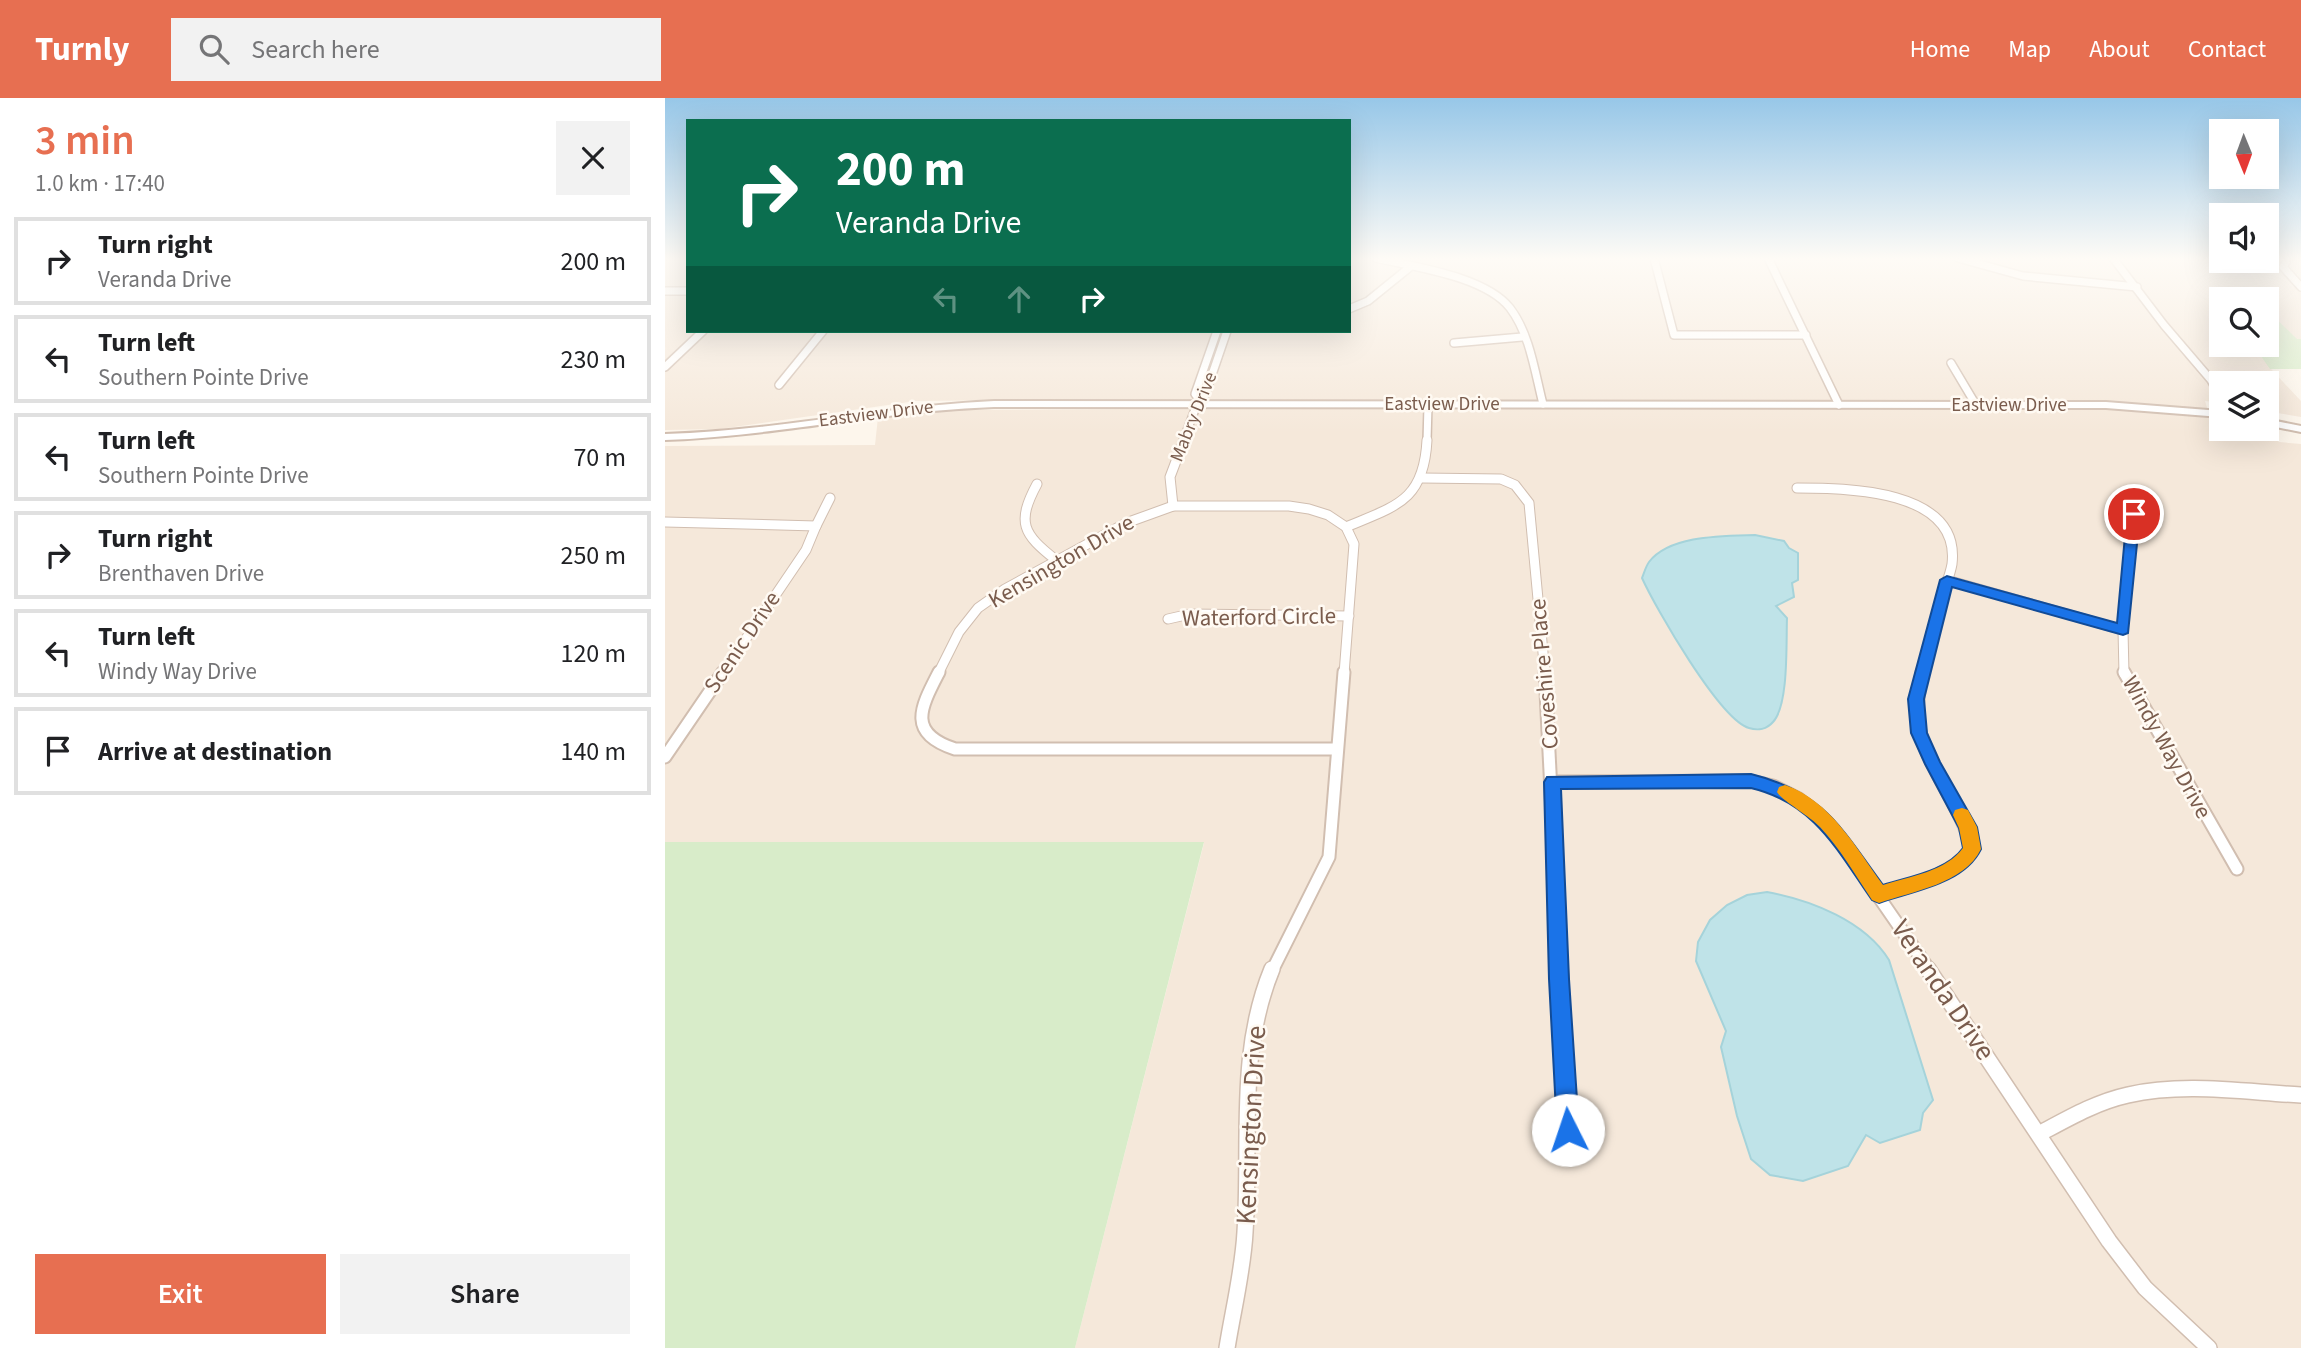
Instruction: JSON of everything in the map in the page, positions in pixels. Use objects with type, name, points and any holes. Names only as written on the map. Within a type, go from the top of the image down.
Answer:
[{"type":"street","points":[[1514,316],[1523,337],[1543,404]]},
{"type":"street","points":[[1669,316],[1674,335],[1806,335]]},
{"type":"street","points":[[1797,316],[1839,405]]},
{"type":"street","points":[[2158,316],[2209,378]]},
{"type":"street","points":[[665,367],[701,333]]},
{"type":"street","points":[[779,385],[821,333]]},
{"type":"street","points":[[1198,402],[1195,394],[1216,333]]},
{"type":"street","name":"Mabry Drive","points":[[1173,506],[1171,477],[1226,333]]},
{"type":"street","points":[[1454,343],[1523,337]]},
{"type":"street","points":[[1951,363],[1976,405]]},
{"type":"street","name":"Eastview Drive","points":[[665,437],[737,433],[948,405],[1198,402],[2106,405],[2209,413]]},
{"type":"street","points":[[1346,527],[1392,506],[1411,492],[1422,478],[1428,404]]},
{"type":"street","points":[[2279,425],[2301,429]]},
{"type":"street","name":"Coveshire Place","points":[[1422,478],[1501,480],[1515,485],[1529,503],[1553,782],[1559,979],[1568,1130]]},
{"type":"street","points":[[1037,484],[1026,502],[1023,522],[1029,539],[1056,560]]},
{"type":"street","points":[[1797,488],[1839,488],[1885,493],[1908,501],[1925,510],[1945,531],[1953,545],[1947,580],[1916,699],[1919,733],[1968,827],[1972,849],[1963,862],[1938,875],[1879,894]]},
{"type":"street","name":"Windy Way Drive","points":[[2135,494],[2123,630],[2124,675],[2237,869]]},
{"type":"street","name":"Scenic Drive","points":[[665,757],[806,550],[830,498]]},
{"type":"street","name":"Kensington Drive","points":[[1227,1348],[1245,1234],[1247,1082],[1258,1008],[1274,959],[1319,880],[1329,857],[1354,544],[1346,527],[1328,516],[1289,506],[1173,506],[1145,514],[1056,560],[978,608],[959,632],[921,708],[922,724],[935,740],[955,749],[1337,749]]},
{"type":"street","points":[[665,522],[816,526]]},
{"type":"street","points":[[1947,580],[2123,630]]},
{"type":"street","name":"Waterford Circle","points":[[1168,619],[1190,614],[1349,616]]},
{"type":"street","name":"Veranda Drive","points":[[1553,782],[1751,781],[1773,786],[1799,799],[1827,822],[1879,894],[2109,1241],[2145,1288],[2209,1348]]},
{"type":"street","points":[[2039,1134],[2083,1110],[2130,1094],[2188,1090],[2301,1095]]},
{"type":"shaded area","points":[[665,316],[686,316],[686,333],[1351,333],[1351,316],[2209,316],[2209,357],[2279,357],[2279,316],[2301,316],[2301,369],[2209,371],[2209,402],[2205,401],[2209,414],[2209,441],[2278,441],[2301,444],[2301,1348],[1075,1348],[1204,843],[665,842],[665,446],[875,445],[878,417],[951,410],[1135,409],[1139,399],[916,401],[720,429],[665,430]]},
{"type":"shaded area","points":[[2279,378],[2301,401],[2301,417],[2279,413]]},
{"type":"green space","points":[[2279,322],[2297,339],[2301,339],[2301,369],[2270,369],[2262,357],[2279,357]]},
{"type":"green space","points":[[665,842],[1204,842],[1075,1348],[665,1348]]},
{"type":"water","points":[[1755,535],[1784,541],[1798,553],[1798,580],[1792,583],[1794,597],[1776,606],[1787,618],[1786,673],[1782,702],[1773,722],[1765,728],[1756,729],[1737,720],[1706,685],[1660,613],[1642,578],[1649,562],[1658,553],[1683,542]]},
{"type":"water","points":[[1767,892],[1835,914],[1851,923],[1879,946],[1889,960],[1933,1100],[1923,1113],[1920,1130],[1880,1143],[1866,1135],[1848,1166],[1803,1181],[1770,1175],[1751,1159],[1737,1116],[1721,1047],[1726,1031],[1696,961],[1698,942],[1710,920],[1727,905],[1747,895]]},
{"type":"slow traffic","points":[[1785,792],[1799,799],[1827,822],[1879,894],[1938,875],[1963,862],[1972,849],[1968,827],[1962,815]]},
{"type":"route","points":[[1568,1130],[1559,979],[1553,782],[1704,780],[1751,781],[1773,786],[1799,799],[1827,822],[1879,894],[1938,875],[1963,862],[1972,849],[1968,827],[1919,733],[1916,699],[1947,580],[2123,630],[2134,514]]}]
